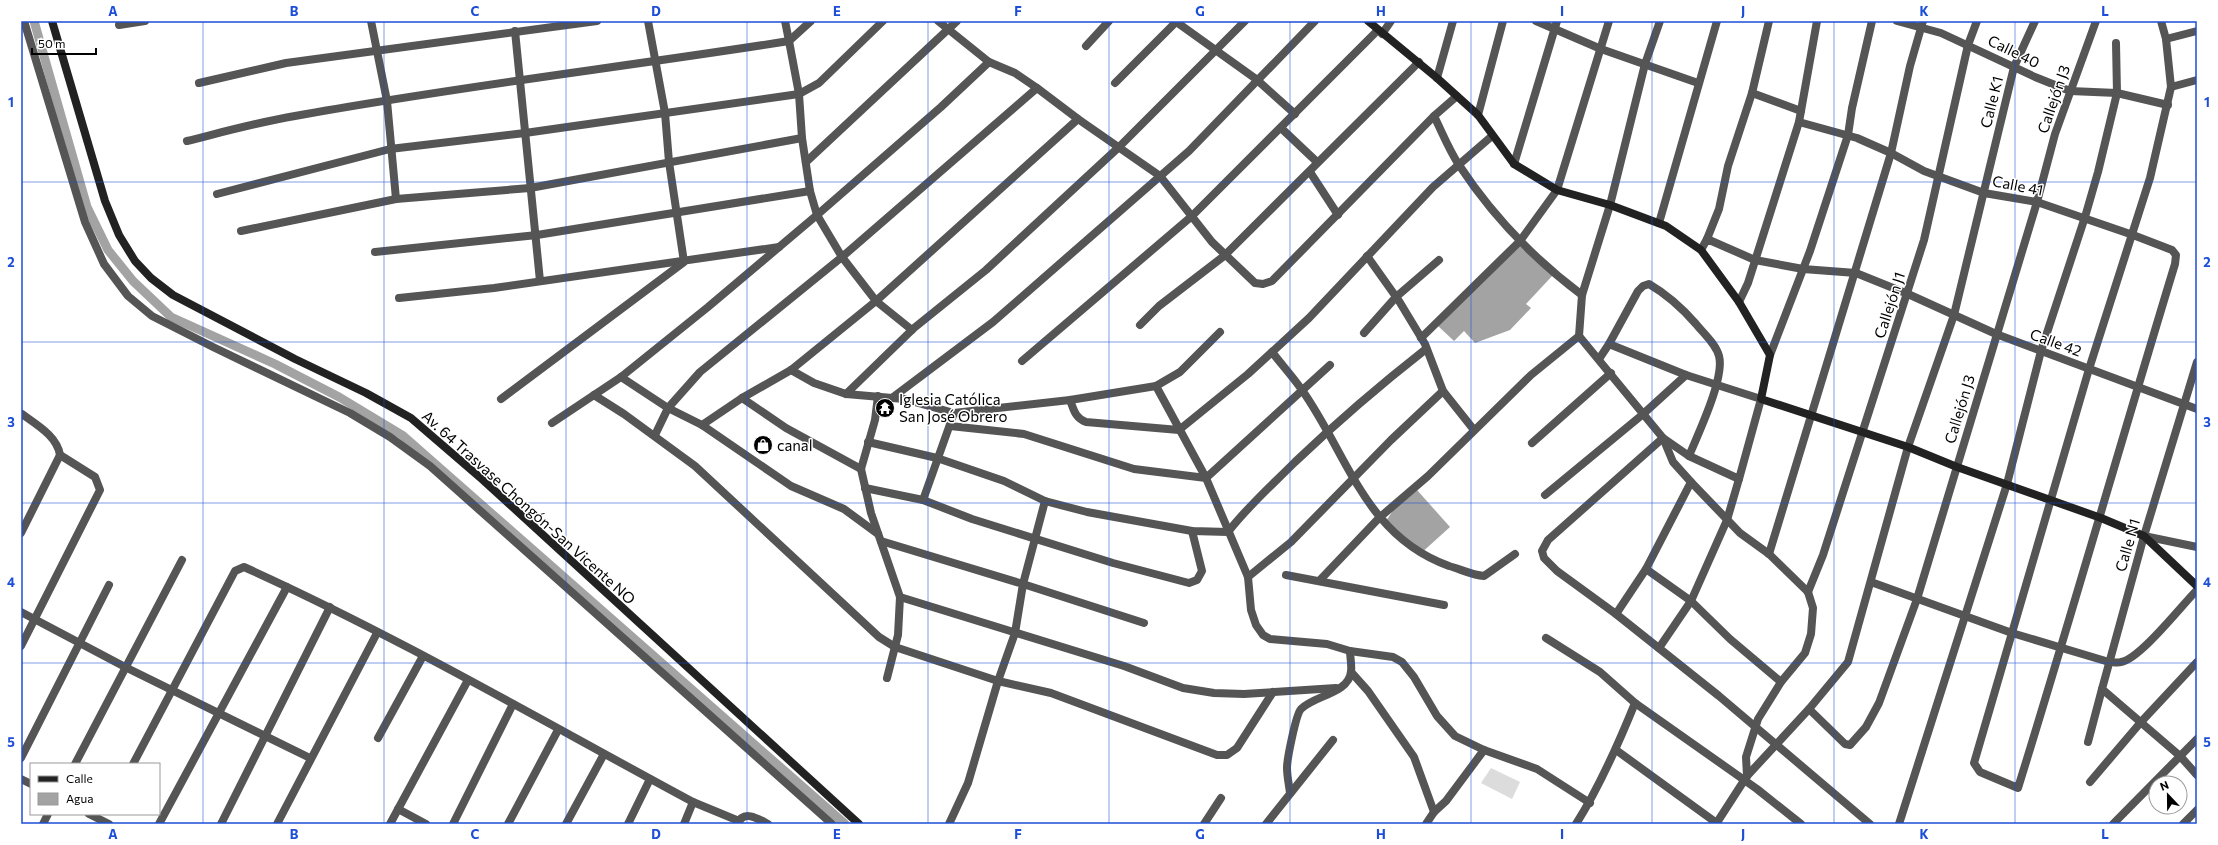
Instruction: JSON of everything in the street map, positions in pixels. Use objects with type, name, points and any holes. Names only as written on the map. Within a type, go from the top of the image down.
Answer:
[{"type":"street","points":[[24,21],[85,222],[104,264],[128,296],[152,316],[350,414],[390,437],[430,466],[832,824]]},
{"type":"street","name":"Av. 64 Trasvase Chongón-San Vicente NO","points":[[52,21],[105,201],[119,235],[135,261],[151,278],[173,295],[295,359],[366,392],[416,423],[483,480],[859,824]]},
{"type":"street","points":[[119,25],[145,21]]},
{"type":"street","points":[[371,21],[387,101],[390,149],[396,199]]},
{"type":"street","points":[[199,83],[286,63],[597,21]]},
{"type":"street","points":[[648,21],[665,113],[669,162],[684,262]]},
{"type":"street","points":[[785,21],[799,94],[802,138],[810,191],[817,215],[842,256],[876,301],[912,330]]},
{"type":"street","points":[[187,140],[294,116],[520,80],[656,62],[789,41],[811,21]]},
{"type":"street","points":[[217,194],[390,149],[525,133],[799,94],[819,83],[883,21]]},
{"type":"street","points":[[938,21],[947,30],[988,62],[1015,73],[1160,176],[1224,256],[1255,284],[1263,284],[1272,281],[1434,116],[1457,96]]},
{"type":"street","points":[[806,162],[957,21]]},
{"type":"street","points":[[1086,46],[1109,21]]},
{"type":"street","points":[[1115,84],[1176,21],[1258,80],[1295,114]]},
{"type":"street","points":[[846,394],[912,330],[986,270],[1119,147],[1215,49],[1246,21]]},
{"type":"street","points":[[892,398],[992,322],[1086,243],[1188,151],[1314,21]]},
{"type":"street","points":[[1368,21],[1437,78],[1478,115],[1514,164],[1557,190],[1610,205],[1659,223],[1702,250],[1739,302],[1770,355]]},
{"type":"street","points":[[1022,361],[1192,216],[1391,21]]},
{"type":"street","points":[[1437,78],[1453,21]]},
{"type":"street","points":[[1478,115],[1503,21]]},
{"type":"street","points":[[1536,21],[1555,25],[1601,49],[1698,83]]},
{"type":"street","points":[[1421,338],[1520,241],[1557,190],[1609,21]]},
{"type":"street","points":[[1660,21],[1646,64],[1610,205],[1582,295],[1579,336],[1611,373],[1642,415],[1663,438],[1689,456],[1739,479]]},
{"type":"street","points":[[1659,223],[1717,21]]},
{"type":"street","points":[[1702,250],[1719,209],[1728,166],[1752,93],[1769,21]]},
{"type":"street","points":[[1739,302],[1748,283],[1799,122],[1817,21]]},
{"type":"street","points":[[1659,648],[1691,601],[1727,520],[1761,399],[1770,355],[1804,269],[1848,135],[1852,108],[1872,21]]},
{"type":"street","name":"Calle 40","points":[[1897,21],[1922,24],[2014,67],[2070,91],[2117,93],[2168,105]]},
{"type":"street","name":"Callejón J1","points":[[1808,592],[1823,555],[1908,294],[1940,177],[1968,45],[1977,21]]},
{"type":"street","name":"Calle K1","points":[[1717,824],[1745,779],[1809,709],[1848,662],[1908,447],[1954,315],[2014,67],[2035,21]]},
{"type":"street","name":"Callejón J3","points":[[1809,709],[1845,744],[1850,745],[1866,727],[1879,703],[1917,599],[2037,202],[2055,134],[2096,21]]},
{"type":"street","points":[[2138,387],[2101,518],[2018,788],[1980,772],[1974,763],[2089,369],[2150,178],[2171,87],[2166,39],[2161,21]]},
{"type":"street","points":[[1769,554],[1813,415],[1825,369],[1892,153],[1910,66],[1922,24]]},
{"type":"street","points":[[1514,164],[1555,25]]},
{"type":"street","points":[[515,31],[530,188],[537,235],[540,281]]},
{"type":"street","points":[[2166,39],[2197,31]]},
{"type":"street","points":[[1898,824],[2007,484],[2041,351],[2085,218],[2117,93],[2116,43]]},
{"type":"street","points":[[552,423],[622,378],[817,215],[941,107],[988,62]]},
{"type":"street","points":[[1140,325],[1159,306],[1224,256],[1310,172],[1317,162],[1418,62]]},
{"type":"street","points":[[2171,87],[2197,80]]},
{"type":"street","points":[[655,435],[668,408],[700,372],[842,256],[1037,88]]},
{"type":"street","points":[[1752,93],[1802,111]]},
{"type":"street","points":[[1434,116],[1458,164],[1489,206],[1520,241],[1582,295]]},
{"type":"street","points":[[702,425],[742,398],[791,370],[876,301],[1078,119]]},
{"type":"street","name":"Calle 41","points":[[1799,122],[1848,135],[1892,153],[1924,171],[1984,193],[2037,202],[2172,250],[2176,255],[2175,264],[2138,387]]},
{"type":"street","points":[[1281,128],[1317,162]]},
{"type":"street","points":[[1070,400],[1075,414],[1079,419],[1086,422],[1178,430],[1248,374],[1309,318],[1433,187],[1492,136]]},
{"type":"street","points":[[241,231],[396,199],[530,188],[802,138]]},
{"type":"street","points":[[1310,172],[1338,215]]},
{"type":"street","points":[[375,252],[537,235],[810,191]]},
{"type":"street","name":"Calle 42","points":[[1707,240],[1755,260],[1804,269],[1856,273],[1908,294],[1996,334],[2197,409]]},
{"type":"street","points":[[399,298],[494,288],[684,262],[779,247]]},
{"type":"street","points":[[1367,256],[1396,297],[1421,338],[1443,391],[1474,430]]},
{"type":"street","points":[[1364,333],[1396,297],[1439,260]]},
{"type":"street","points":[[501,399],[684,262]]},
{"type":"street","points":[[1599,359],[1609,344],[1638,291],[1643,286],[1649,284],[1682,308],[1717,349],[1720,358],[1717,384],[1689,456]]},
{"type":"street","points":[[791,370],[814,383],[846,394],[904,399],[954,413],[1070,400],[1156,386],[1180,372],[1220,332]]},
{"type":"street","points":[[1320,580],[1379,518],[1428,476],[1531,375],[1579,336]]},
{"type":"street","points":[[1609,344],[1686,375],[1908,447],[1956,467],[2101,518],[2144,536],[2197,547]]},
{"type":"street","points":[[1228,532],[1243,512],[1327,432],[1376,388],[1426,349]]},
{"type":"street","points":[[1272,352],[1302,390],[1352,478],[1379,518],[1417,551],[1426,557],[1478,576],[1488,574],[1514,554]]},
{"type":"street","name":"Calle N1","points":[[2088,742],[2144,536],[2197,362]]},
{"type":"street","points":[[950,426],[1024,434],[1134,469],[1206,478],[1330,365]]},
{"type":"street","points":[[1532,443],[1611,373]]},
{"type":"street","points":[[1545,495],[1642,415],[1686,375]]},
{"type":"street","points":[[622,378],[668,408],[702,425],[791,486],[844,509],[879,538],[1144,623]]},
{"type":"street","points":[[1156,386],[1178,430],[1206,478],[1248,576],[1250,610],[1256,625],[1263,635],[1270,639],[1327,644],[1350,650],[1393,657],[1402,662],[1414,676],[1437,716],[1454,736],[1484,750],[1537,769],[1590,803]]},
{"type":"street","points":[[1248,576],[1291,542],[1352,478],[1443,391]]},
{"type":"street","points":[[594,395],[655,435],[695,466],[879,637],[895,647],[998,681],[1059,696],[1217,755],[1226,755],[1237,748],[1273,692]]},
{"type":"street","points":[[878,396],[875,420],[861,469],[879,538],[900,597],[895,647],[887,678]]},
{"type":"street","points":[[742,398],[786,428],[861,469]]},
{"type":"street","points":[[923,500],[954,413]]},
{"type":"street","points":[[21,415],[48,433],[59,448],[60,455],[21,533]]},
{"type":"street","points":[[1663,438],[1667,453],[1673,462],[1740,533],[1769,554],[1808,592],[1813,608],[1811,634],[1805,652],[1781,682],[1758,719],[1746,757],[1745,779]]},
{"type":"street","points":[[1663,438],[1544,546],[1544,558],[1556,571],[1616,614],[1719,696],[1870,824]]},
{"type":"street","points":[[868,442],[937,458],[1004,481],[1045,501],[1086,512],[1192,531],[1228,532]]},
{"type":"street","points":[[21,646],[100,490],[95,477],[60,455]]},
{"type":"street","points":[[1616,614],[1646,569],[1691,482]]},
{"type":"street","points":[[865,488],[923,500],[972,519],[1034,537],[1113,563],[1189,583],[1197,580],[1202,571],[1192,531]]},
{"type":"street","points":[[949,824],[968,783],[998,681],[1015,633],[1023,584],[1034,537],[1045,501]]},
{"type":"street","points":[[2144,536],[2197,586]]},
{"type":"street","points":[[76,763],[127,668],[182,560]]},
{"type":"street","points":[[134,763],[239,568],[244,567],[330,607],[693,802],[738,822],[752,815],[768,824]]},
{"type":"street","points":[[1646,569],[1691,601],[1730,639],[1781,682]]},
{"type":"street","points":[[1286,575],[1320,580],[1444,605]]},
{"type":"street","points":[[1871,582],[2012,634],[2109,662],[2122,662],[2134,656],[2197,590]]},
{"type":"street","points":[[21,758],[109,585]]},
{"type":"street","points":[[159,824],[287,586]]},
{"type":"street","points":[[900,597],[940,608],[1015,633],[1124,666],[1183,688],[1214,693],[1273,692],[1342,688]]},
{"type":"street","points":[[221,824],[330,607]]},
{"type":"street","points":[[21,612],[127,668],[173,689],[310,758]]},
{"type":"street","points":[[277,824],[310,758],[377,633]]},
{"type":"street","points":[[1546,638],[1600,672],[1635,703],[1745,779],[1801,824]]},
{"type":"street","points":[[1290,793],[1287,768],[1289,752],[1300,710],[1311,701],[1342,688],[1351,672],[1350,650]]},
{"type":"street","points":[[378,738],[422,656]]},
{"type":"street","points":[[2090,782],[2141,722],[2197,662]]},
{"type":"street","points":[[1351,672],[1368,691],[1414,757],[1434,812]]},
{"type":"street","points":[[390,824],[468,680]]},
{"type":"street","points":[[2102,689],[2180,756],[2197,775]]},
{"type":"street","points":[[1576,824],[1590,803],[1616,750],[1635,703]]},
{"type":"street","points":[[452,824],[513,704]]},
{"type":"street","points":[[508,824],[558,730]]},
{"type":"street","points":[[2113,824],[2197,739]]},
{"type":"street","points":[[1266,824],[1333,740]]},
{"type":"street","points":[[1426,824],[1434,812],[1446,801],[1484,750]]},
{"type":"street","points":[[1616,750],[1717,824]]},
{"type":"street","points":[[566,824],[604,754]]},
{"type":"street","points":[[21,779],[30,784]]},
{"type":"street","points":[[628,824],[650,779]]},
{"type":"street","points":[[1204,824],[1221,798]]},
{"type":"street","points":[[684,824],[693,802]]},
{"type":"street","points":[[398,809],[426,824]]},
{"type":"street","points":[[2183,824],[2197,810]]},
{"type":"street","points":[[43,824],[48,815]]},
{"type":"street","points":[[91,815],[105,821]]},
{"type":"shaded area","points":[[1491,768],[1520,782],[1512,799],[1481,783]]},
{"type":"water","points":[[1520,244],[1553,275],[1526,304],[1531,308],[1510,330],[1475,343],[1464,331],[1454,341],[1437,325]]},
{"type":"water","points":[[1417,490],[1450,527],[1419,555],[1386,521],[1394,509]]},
{"type":"waterway","points":[[34,21],[87,207],[108,250],[133,281],[171,317],[275,364],[339,397],[402,435],[845,824]]},
{"type":"waterway","points":[[2197,171],[2197,176]]},
{"type":"place","name":"Iglesia Católica San José Obrero","points":[[885,408]]},
{"type":"place","name":"canal","points":[[763,445]]}]
